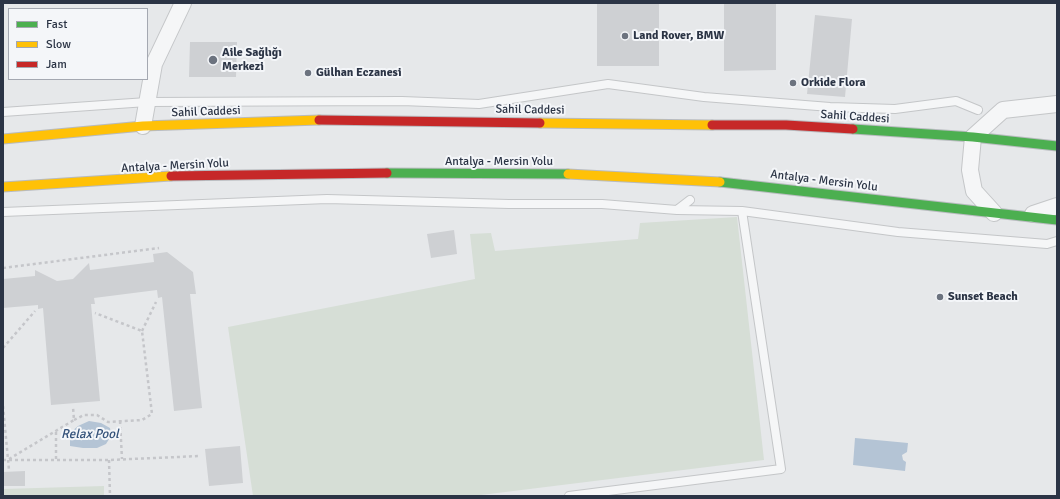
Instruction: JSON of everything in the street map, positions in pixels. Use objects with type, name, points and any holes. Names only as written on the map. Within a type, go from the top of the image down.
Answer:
[{"type":"highway","name":"Sahil Caddesi","points":[[3,139],[143,126],[340,119],[668,125],[786,125],[973,137],[1057,146]]},
{"type":"highway","name":"Antalya - Mersin Yolu","points":[[3,187],[175,176],[323,172],[571,174],[734,183],[1057,220]]},
{"type":"street","points":[[143,126],[154,64],[183,3]]},
{"type":"street","points":[[994,213],[974,191],[970,170],[973,137],[1003,110],[1057,104]]},
{"type":"street","points":[[1024,217],[1057,206]]},
{"type":"lane","points":[[3,112],[148,102],[402,101],[479,104],[608,84],[704,97],[830,107],[895,109],[956,101],[978,110]]},
{"type":"lane","points":[[3,212],[327,199],[510,204],[602,204],[677,210],[742,212],[898,232],[1047,244],[1057,241]]},
{"type":"lane","points":[[677,210],[690,200]]},
{"type":"lane","points":[[569,496],[781,469],[742,212]]},
{"type":"path","points":[[3,268],[159,248]]},
{"type":"path","points":[[9,459],[56,430],[84,415],[97,415],[108,422],[142,420],[152,414],[142,331],[156,302]]},
{"type":"path","points":[[3,348],[35,311]]},
{"type":"path","points":[[95,313],[142,331]]},
{"type":"path","points":[[3,406],[9,470]]},
{"type":"path","points":[[73,407],[74,420]]},
{"type":"path","points":[[120,421],[122,459]]},
{"type":"path","points":[[56,430],[56,459]]},
{"type":"path","points":[[3,460],[109,460],[200,456]]},
{"type":"path","points":[[109,460],[110,496]]},
{"type":"shaded area","points":[[737,217],[764,460],[473,496],[253,496],[228,327],[475,279],[470,234],[491,233],[495,251],[638,239],[640,223]]},
{"type":"shaded area","points":[[104,486],[104,496],[3,496],[3,489]]},
{"type":"water","name":"Relax Pool","points":[[89,421],[101,423],[110,428],[111,436],[106,444],[97,448],[70,446],[70,433],[78,426]]},
{"type":"water","points":[[855,438],[908,443],[907,452],[902,455],[903,460],[906,462],[905,471],[853,465]]},
{"type":"building","points":[[597,3],[659,3],[659,66],[597,66]]},
{"type":"building","points":[[724,3],[776,3],[776,70],[724,71]]},
{"type":"building","points":[[815,15],[852,19],[845,97],[807,94]]},
{"type":"building","name":"Aile Sağlığı Merkezi","points":[[190,42],[237,42],[236,77],[189,77]]},
{"type":"building","points":[[454,230],[457,254],[431,258],[427,234]]},
{"type":"building","points":[[167,252],[193,272],[196,294],[190,294],[202,408],[174,411],[162,297],[158,298],[157,290],[94,298],[95,304],[91,304],[100,401],[51,405],[43,308],[38,309],[38,305],[3,308],[3,279],[35,276],[35,270],[57,281],[73,279],[89,263],[90,270],[154,262],[153,254]]},
{"type":"building","points":[[240,446],[243,483],[209,486],[205,449]]},
{"type":"building","points":[[25,471],[25,486],[3,486],[3,472]]},
{"type":"traffic: fast","points":[[853,129],[973,137],[1057,146]]},
{"type":"traffic: fast","points":[[387,173],[568,174]]},
{"type":"traffic: fast","points":[[720,182],[1057,220]]},
{"type":"traffic: slow","points":[[3,139],[143,126],[319,120]]},
{"type":"traffic: slow","points":[[540,123],[712,125]]},
{"type":"traffic: slow","points":[[568,174],[720,182]]},
{"type":"traffic: slow","points":[[3,187],[171,176]]},
{"type":"traffic: jam","points":[[319,120],[540,123]]},
{"type":"traffic: jam","points":[[712,125],[786,125],[853,129]]},
{"type":"traffic: jam","points":[[171,176],[387,173]]},
{"type":"place","name":"Land Rover, BMW","points":[[625,36]]},
{"type":"place","name":"Aile Sağlığı Merkezi","points":[[213,60]]},
{"type":"place","name":"Gülhan Eczanesi","points":[[308,73]]},
{"type":"place","name":"Orkide Flora","points":[[793,83]]},
{"type":"place","name":"Sunset Beach","points":[[940,297]]}]
